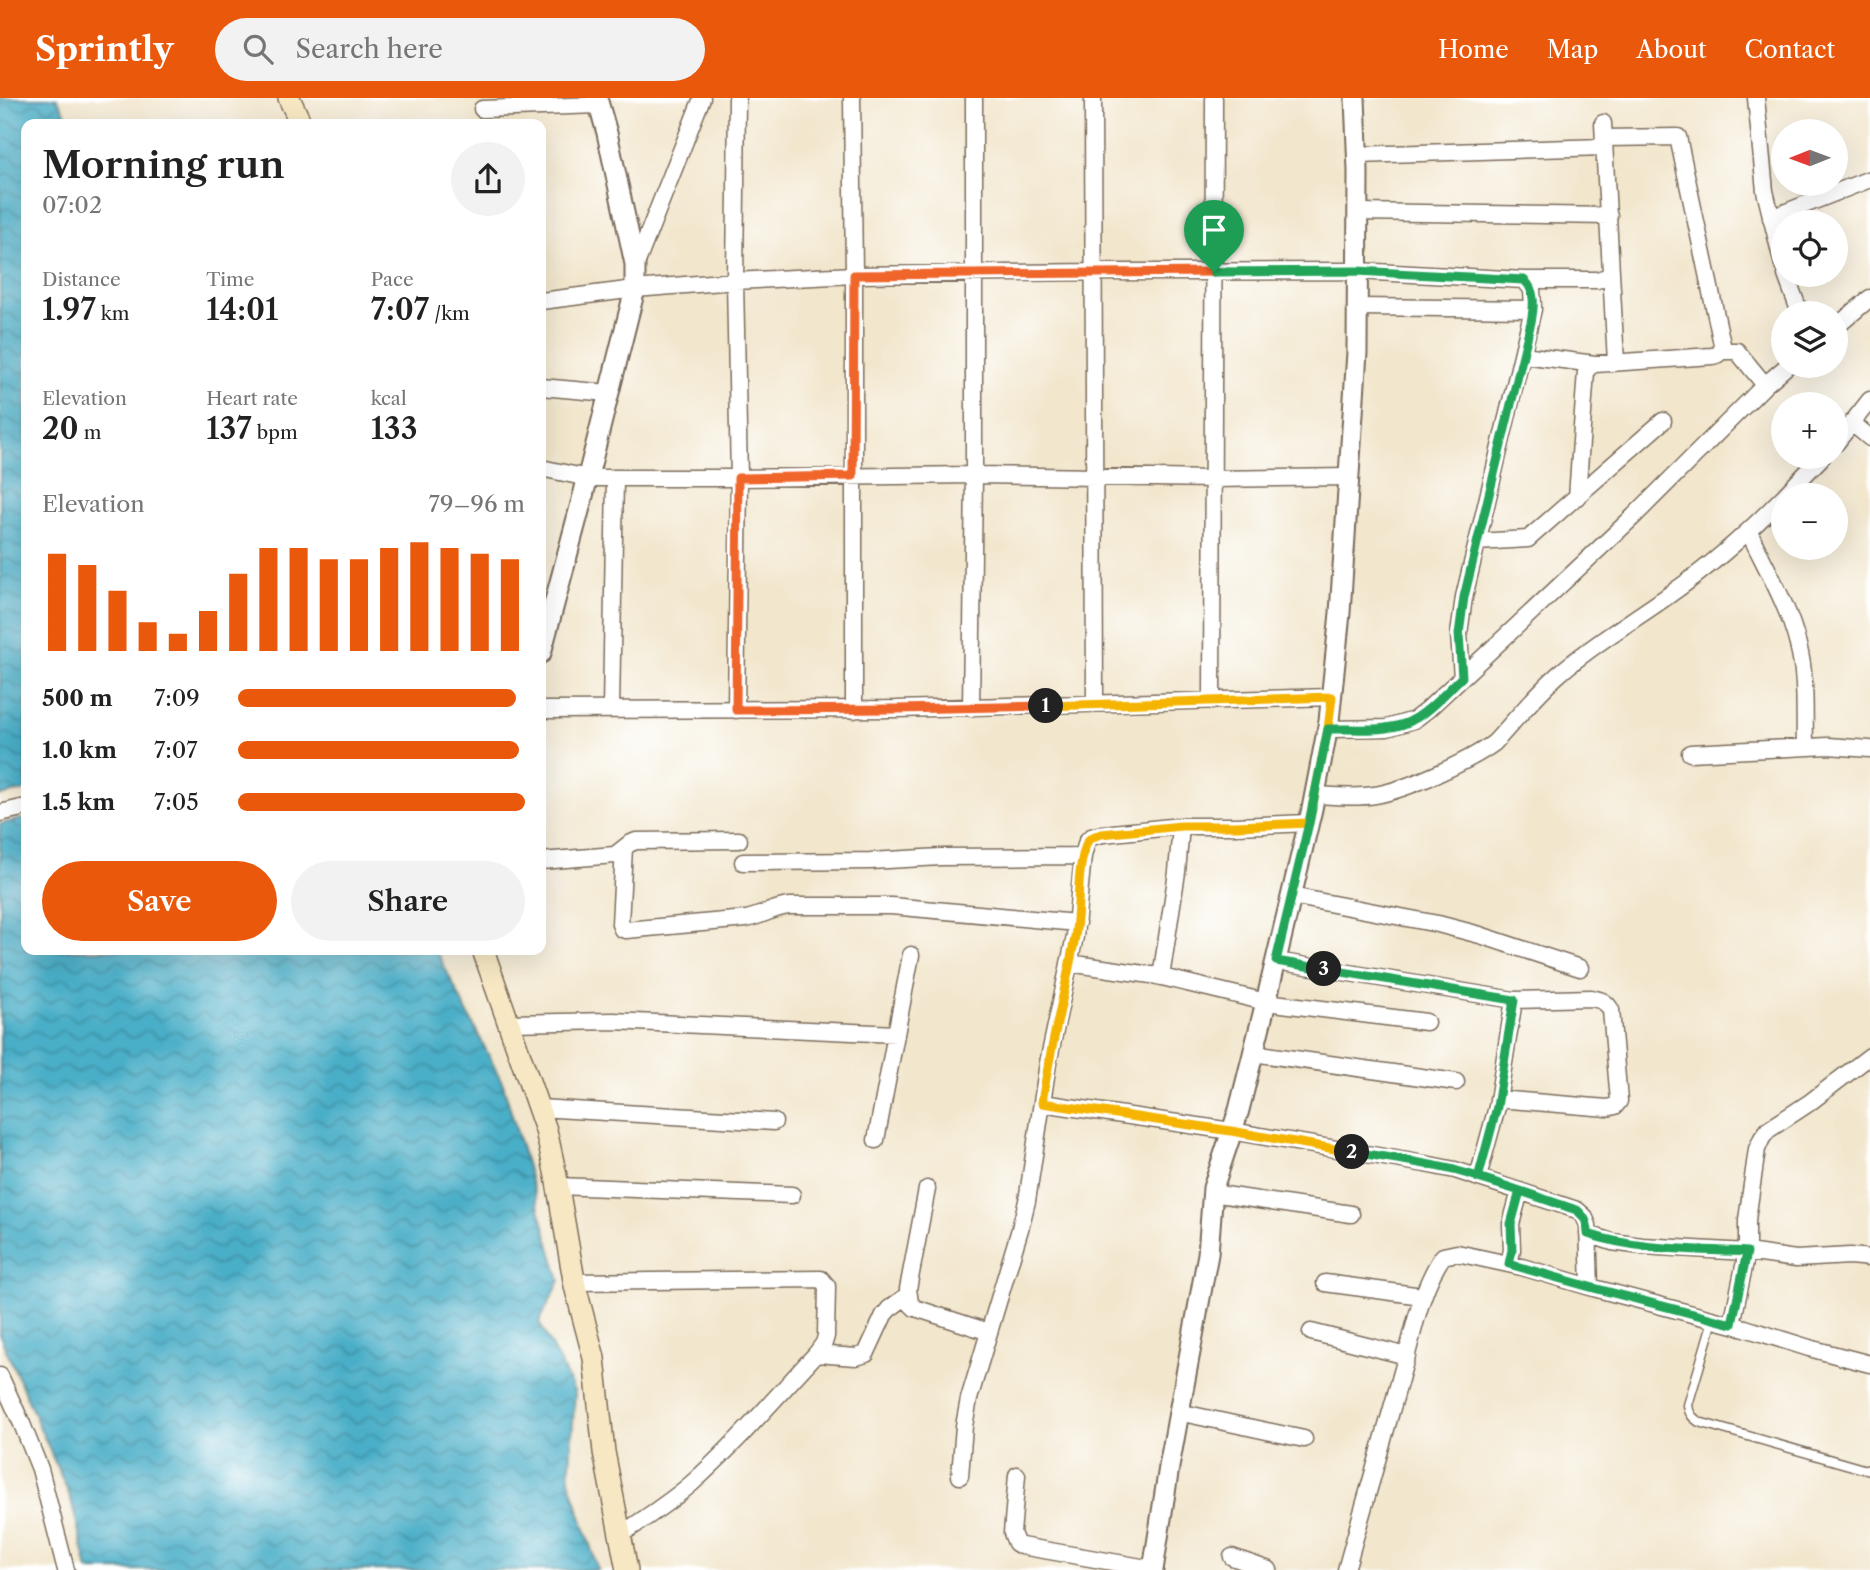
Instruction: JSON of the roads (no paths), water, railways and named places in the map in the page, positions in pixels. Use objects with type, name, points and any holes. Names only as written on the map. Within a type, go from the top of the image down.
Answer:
[{"type":"main road","points":[[290,98],[299,119]]},
{"type":"main road","points":[[485,955],[546,1130],[574,1282],[594,1358],[604,1452],[627,1570]]},
{"type":"street","points":[[635,267],[702,98]]},
{"type":"street","points":[[736,710],[737,98]]},
{"type":"street","points":[[852,98],[854,710]]},
{"type":"street","points":[[971,708],[974,98]]},
{"type":"street","points":[[1093,98],[1096,704]]},
{"type":"street","points":[[1212,701],[1214,98]]},
{"type":"street","points":[[1017,1475],[1012,1533],[1016,1543],[1153,1570],[1178,1412],[1208,1254],[1212,1193],[1238,1110],[1266,1002],[1309,823],[1328,729],[1340,613],[1357,352],[1358,212],[1355,98]]},
{"type":"street","points":[[1756,98],[1765,191],[1771,218]]},
{"type":"street","points":[[482,109],[598,102],[635,267],[635,289],[546,634]]},
{"type":"street","points":[[1357,155],[1604,136],[1678,137],[1722,351]]},
{"type":"street","points":[[1604,136],[1616,362]]},
{"type":"street","points":[[1791,210],[1870,179]]},
{"type":"street","points":[[1358,212],[1609,216]]},
{"type":"street","points":[[546,300],[635,289],[854,275],[1357,271],[1524,280],[1597,280],[1607,277],[1611,272]]},
{"type":"street","points":[[1462,677],[1459,634],[1464,597],[1534,309],[1532,289],[1524,280]]},
{"type":"street","points":[[1848,317],[1870,299]]},
{"type":"street","points":[[1357,307],[1534,309]]},
{"type":"street","points":[[1523,355],[1595,364],[1712,356],[1722,351],[1737,351],[1765,385]]},
{"type":"street","points":[[1577,497],[1586,371],[1595,364]]},
{"type":"street","points":[[1328,729],[1387,728],[1414,720],[1427,710],[1634,516],[1773,378]]},
{"type":"street","points":[[546,387],[609,393]]},
{"type":"street","points":[[1848,428],[1870,400]]},
{"type":"street","points":[[1477,542],[1528,539],[1662,421]]},
{"type":"street","points":[[1852,423],[1870,438]]},
{"type":"street","points":[[546,469],[588,478],[974,475],[1213,479],[1349,477]]},
{"type":"street","points":[[1797,483],[1810,469]]},
{"type":"street","points":[[611,710],[615,478]]},
{"type":"street","points":[[1315,795],[1358,797],[1398,790],[1485,750],[1562,672],[1605,638],[1725,553],[1771,509]]},
{"type":"street","points":[[1749,531],[1793,625],[1799,646],[1805,747]]},
{"type":"street","points":[[546,710],[854,710],[1332,697]]},
{"type":"street","points":[[1690,753],[1828,746],[1870,749]]},
{"type":"street","points":[[0,813],[21,808]]},
{"type":"street","points":[[960,1476],[969,1399],[1027,1201],[1048,1063],[1077,923],[1083,856],[1087,841],[1102,834],[1181,826],[1309,823]]},
{"type":"street","points":[[1161,977],[1181,826]]},
{"type":"street","points":[[546,861],[607,857],[615,855],[636,841],[739,839]]},
{"type":"street","points":[[624,848],[620,924],[622,929],[626,930],[746,919],[774,908],[790,906],[891,906],[1077,923]]},
{"type":"street","points":[[743,862],[1083,856]]},
{"type":"street","points":[[1292,896],[1438,924],[1580,968]]},
{"type":"street","points":[[876,1140],[912,955]]},
{"type":"street","points":[[1276,961],[1514,1000],[1591,998],[1607,1003],[1611,1010],[1619,1101],[1615,1106],[1607,1108],[1498,1099]]},
{"type":"street","points":[[1069,963],[1161,977],[1266,1002],[1426,1023]]},
{"type":"street","points":[[1478,1178],[1498,1099],[1514,1000]]},
{"type":"street","points":[[509,1023],[613,1021],[896,1034]]},
{"type":"street","points":[[1253,1054],[1456,1082]]},
{"type":"street","points":[[1732,1324],[1747,1252],[1747,1220],[1757,1149],[1762,1138],[1768,1130],[1809,1103],[1870,1056]]},
{"type":"street","points":[[1042,1103],[1425,1164],[1577,1210],[1588,1224],[1590,1287]]},
{"type":"street","points":[[539,1108],[774,1122]]},
{"type":"street","points":[[557,1186],[792,1195]]},
{"type":"street","points":[[927,1189],[908,1295],[910,1303],[915,1308],[989,1332]]},
{"type":"street","points":[[1509,1264],[1512,1250],[1511,1224],[1520,1191]]},
{"type":"street","points":[[1212,1193],[1351,1214]]},
{"type":"street","points":[[1588,1234],[1612,1242],[1642,1246],[1747,1252],[1796,1259],[1850,1256],[1870,1258]]},
{"type":"street","points":[[1346,1570],[1422,1296],[1433,1269],[1443,1256],[1457,1253],[1509,1264],[1870,1364]]},
{"type":"street","points":[[574,1282],[821,1279],[827,1286],[826,1336],[816,1354],[691,1484],[620,1535]]},
{"type":"street","points":[[1325,1283],[1422,1296]]},
{"type":"street","points":[[816,1354],[856,1357],[866,1354],[884,1315],[908,1295]]},
{"type":"street","points":[[1311,1332],[1407,1356]]},
{"type":"street","points":[[0,1376],[40,1469],[66,1570]]},
{"type":"street","points":[[1178,1412],[1304,1439]]},
{"type":"street","points":[[1232,1557],[1269,1570]]},
{"type":"lane","points":[[1713,1320],[1688,1405],[1692,1417],[1699,1422],[1870,1471]]},
{"type":"water","points":[[0,98],[57,98],[68,119],[21,119],[21,791],[0,796]]},
{"type":"water","points":[[21,819],[21,955],[438,955],[503,1084],[560,1281],[539,1322],[575,1393],[569,1479],[598,1570],[88,1570],[71,1499],[0,1336],[0,824]]}]
